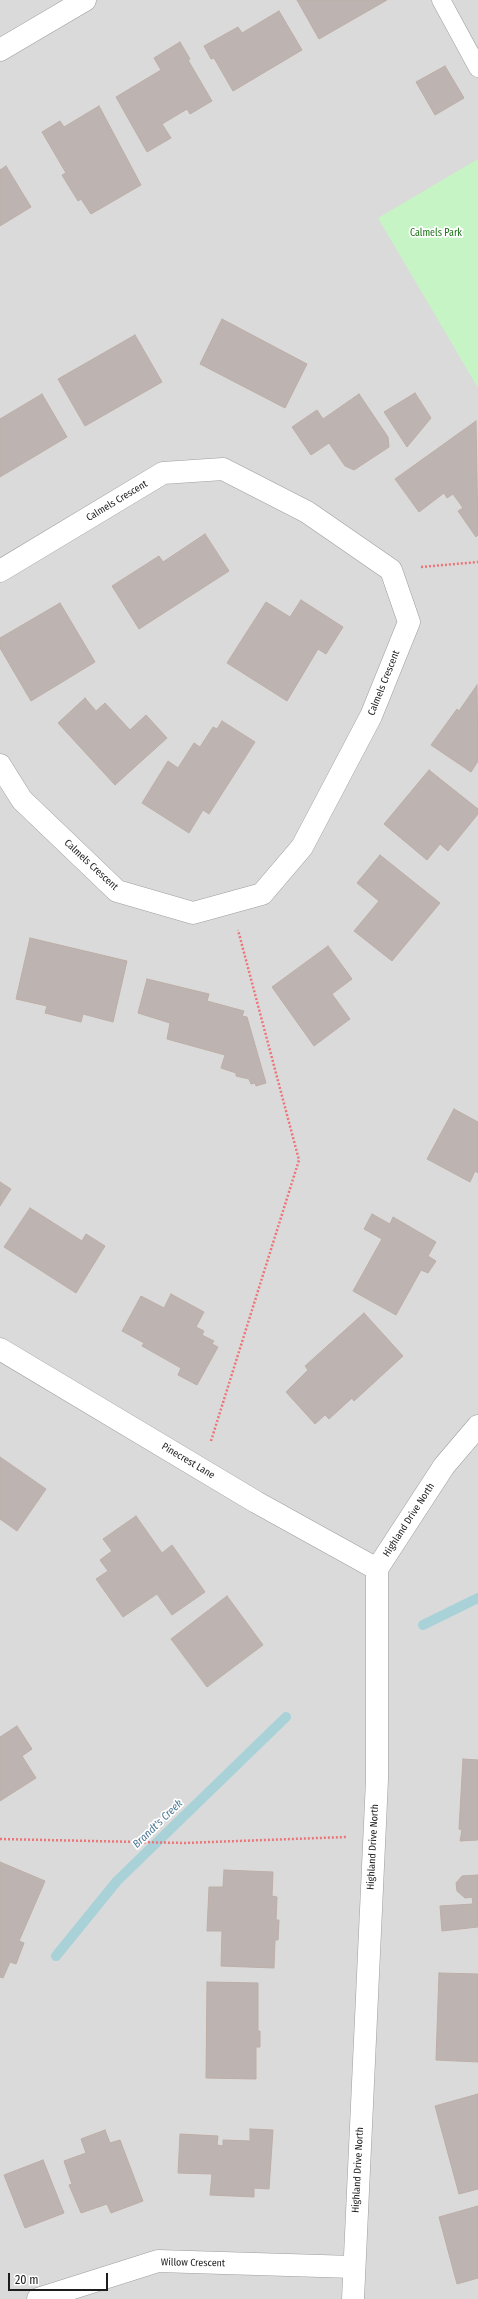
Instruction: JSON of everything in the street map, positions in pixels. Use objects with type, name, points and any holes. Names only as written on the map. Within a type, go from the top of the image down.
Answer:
[{"type":"street","points":[[0,50],[85,0]]},
{"type":"street","name":"Calmels Crescent","points":[[0,571],[163,473],[223,469],[307,512],[391,570],[409,622],[371,716],[302,847],[262,894],[193,913],[117,891],[22,800],[0,766]]},
{"type":"street","name":"Pinecrest Lane","points":[[0,1349],[256,1502],[377,1569]]},
{"type":"street","name":"Highland Drive North","points":[[353,2299],[353,2267],[373,1836],[377,1780],[377,1569],[444,1466],[478,1426]]},
{"type":"street","name":"Willow Crescent","points":[[38,2299],[158,2261],[353,2267]]},
{"type":"lane","points":[[441,0],[478,68]]},
{"type":"path","points":[[391,570],[478,562]]},
{"type":"path","points":[[202,1469],[299,1160],[230,902]]},
{"type":"path","points":[[0,1839],[184,1843],[373,1836]]},
{"type":"shaded area","points":[[0,0],[478,0],[478,2299],[0,2299]]},
{"type":"green space","name":"Calmels Park","points":[[478,159],[478,388],[378,218]]},
{"type":"building","points":[[297,0],[387,0],[319,39]]},
{"type":"building","points":[[279,11],[302,50],[233,91],[214,58],[211,59],[204,46],[238,27],[242,33]]},
{"type":"building","points":[[180,42],[190,59],[188,60],[212,101],[190,114],[187,109],[162,124],[171,138],[147,152],[116,97],[161,70],[154,58]]},
{"type":"building","points":[[445,66],[464,98],[435,115],[416,82]]},
{"type":"building","points":[[99,106],[141,185],[91,214],[81,199],[78,201],[62,175],[66,173],[42,132],[60,121],[64,127]]},
{"type":"building","points":[[6,166],[31,207],[0,226],[0,170]]},
{"type":"building","points":[[222,319],[307,364],[285,408],[200,364]]},
{"type":"building","points":[[135,335],[162,382],[85,426],[58,379]]},
{"type":"building","points":[[415,393],[431,418],[407,447],[384,412]]},
{"type":"building","points":[[42,394],[67,437],[0,477],[0,419]]},
{"type":"building","points":[[359,394],[388,437],[389,447],[354,470],[345,466],[329,443],[311,455],[292,427],[317,410],[323,419]]},
{"type":"building","points":[[476,421],[478,535],[476,537],[458,511],[463,508],[453,494],[447,498],[444,493],[419,512],[395,479]]},
{"type":"building","points":[[205,534],[229,571],[139,629],[112,586],[159,556],[163,562]]},
{"type":"building","points":[[301,600],[343,627],[326,654],[318,649],[287,701],[227,663],[266,602],[290,617]]},
{"type":"building","points":[[60,603],[95,662],[31,701],[0,648],[0,638]]},
{"type":"building","points":[[477,685],[478,761],[471,772],[431,745],[457,709],[459,711]]},
{"type":"building","points":[[85,698],[96,711],[105,703],[130,730],[146,715],[167,738],[115,785],[58,723]]},
{"type":"building","points":[[222,721],[255,742],[209,814],[203,810],[189,833],[142,803],[168,761],[178,768],[194,743],[200,747],[213,727],[217,729]]},
{"type":"building","points":[[429,770],[478,809],[478,814],[448,851],[440,844],[427,860],[384,824]]},
{"type":"building","points":[[380,855],[440,903],[392,961],[354,931],[379,901],[357,883]]},
{"type":"building","points":[[30,938],[127,961],[113,1022],[83,1014],[81,1022],[45,1013],[47,1006],[16,999]]},
{"type":"building","points":[[328,946],[352,979],[332,994],[350,1019],[314,1046],[272,987]]},
{"type":"building","points":[[147,979],[209,994],[207,1001],[244,1011],[242,1016],[247,1017],[266,1083],[256,1086],[255,1083],[251,1084],[249,1079],[236,1076],[236,1073],[221,1068],[225,1055],[167,1039],[170,1023],[138,1013]]},
{"type":"building","points":[[454,1109],[478,1122],[478,1173],[475,1171],[470,1182],[427,1159]]},
{"type":"building","points":[[0,1182],[11,1189],[0,1206]]},
{"type":"building","points":[[30,1208],[82,1241],[86,1234],[105,1246],[76,1293],[4,1247]]},
{"type":"building","points":[[372,1214],[390,1224],[393,1217],[436,1242],[428,1256],[436,1261],[428,1273],[421,1270],[396,1315],[353,1291],[382,1239],[364,1229]]},
{"type":"building","points":[[171,1294],[204,1312],[196,1327],[204,1331],[202,1335],[214,1341],[212,1344],[218,1347],[197,1385],[178,1375],[181,1368],[142,1346],[144,1343],[122,1331],[141,1296],[164,1308]]},
{"type":"building","points":[[364,1313],[403,1356],[354,1401],[352,1398],[329,1419],[325,1415],[315,1424],[286,1392],[308,1370],[305,1366]]},
{"type":"building","points":[[0,1457],[46,1489],[17,1531],[0,1519]]},
{"type":"building","points":[[136,1516],[162,1553],[172,1545],[205,1592],[172,1615],[157,1594],[123,1617],[96,1579],[108,1571],[100,1560],[112,1551],[103,1539]]},
{"type":"building","points":[[227,1596],[263,1645],[207,1687],[171,1639]]},
{"type":"building","points":[[17,1726],[32,1749],[22,1756],[36,1778],[0,1801],[0,1737]]},
{"type":"building","points":[[463,1759],[478,1760],[478,1840],[460,1841],[462,1830],[459,1829]]},
{"type":"building","points":[[0,1862],[45,1881],[19,1941],[24,1943],[16,1964],[10,1962],[3,1978],[0,1977]]},
{"type":"building","points":[[224,1870],[273,1872],[272,1896],[277,1897],[276,1920],[279,1920],[278,1940],[275,1940],[274,1968],[221,1966],[222,1931],[207,1931],[209,1887],[223,1887]]},
{"type":"building","points":[[478,1875],[478,1927],[442,1931],[440,1906],[473,1904],[472,1897],[465,1898],[457,1891],[456,1883],[462,1876]]},
{"type":"building","points":[[439,1973],[478,1974],[478,2062],[436,2060]]},
{"type":"building","points":[[207,1982],[258,1983],[258,2031],[260,2031],[260,2047],[256,2047],[256,2079],[206,2078]]},
{"type":"building","points":[[478,2094],[478,2189],[459,2194],[435,2106]]},
{"type":"building","points":[[250,2129],[273,2130],[269,2189],[254,2188],[254,2197],[210,2195],[212,2174],[178,2173],[180,2134],[218,2136],[217,2145],[223,2146],[223,2140],[250,2141]]},
{"type":"building","points":[[105,2130],[110,2143],[120,2140],[143,2201],[111,2213],[107,2204],[81,2213],[69,2185],[72,2184],[64,2161],[86,2153],[81,2139]]},
{"type":"building","points":[[43,2160],[64,2213],[25,2228],[4,2175]]},
{"type":"building","points":[[478,2206],[478,2278],[457,2284],[439,2217]]},
{"type":"waterway","name":"Brandt's Creek","points":[[423,1625],[478,1598]]},
{"type":"waterway","name":"Brandt's Creek","points":[[56,1956],[117,1881],[286,1717]]}]
